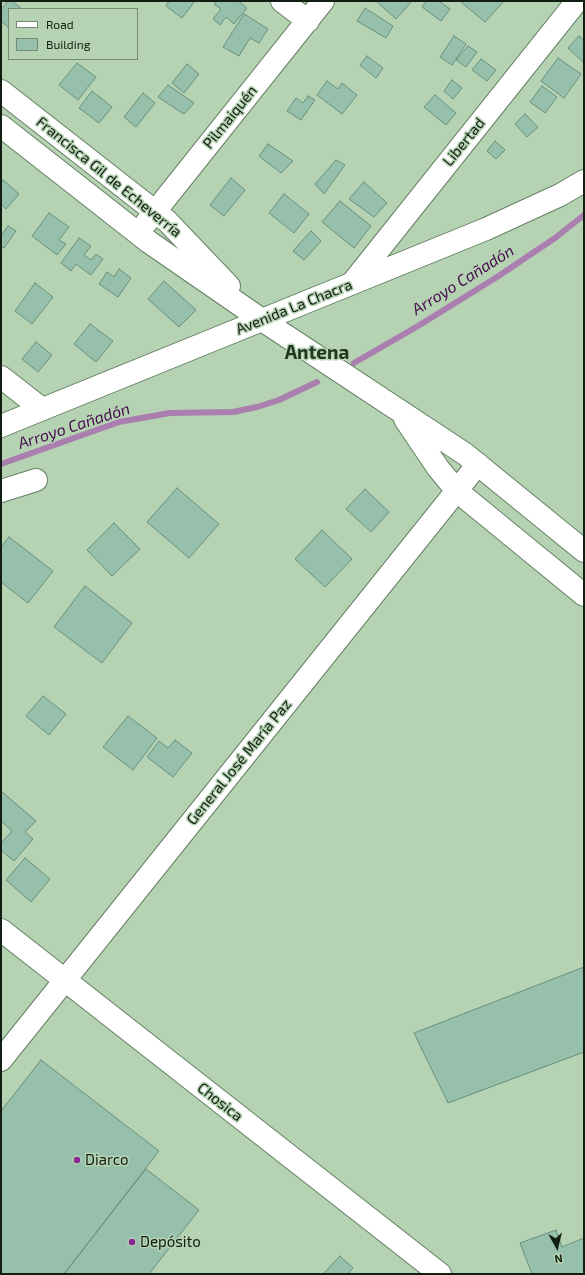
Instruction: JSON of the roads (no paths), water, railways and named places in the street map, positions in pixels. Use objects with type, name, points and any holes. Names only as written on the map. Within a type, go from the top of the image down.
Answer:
[{"type":"street","points":[[282,1],[308,21]]},
{"type":"street","name":"Pilmaiquén","points":[[137,233],[324,1]]},
{"type":"street","name":"Libertad","points":[[352,284],[577,1]]},
{"type":"street","name":"Francisca Gil de Echeverría","points":[[1,91],[155,211],[178,231],[262,320]]},
{"type":"street","name":"Francisca Gil de Echeverría","points":[[1,126],[137,233],[262,320],[458,449],[584,551]]},
{"type":"street","name":"Avenida La Chacra","points":[[1,426],[486,229],[560,195],[584,181]]},
{"type":"street","points":[[1,377],[42,409]]},
{"type":"street","name":"Francisca Gil de Echeverría","points":[[400,411],[438,468],[457,491],[584,595]]},
{"type":"street","name":"General José María Paz","points":[[1,1060],[478,464]]},
{"type":"street","points":[[1,491],[36,480]]},
{"type":"street","name":"Chosica","points":[[1,930],[440,1274]]},
{"type":"waterway","name":"Arroyo Cañadón","points":[[354,363],[418,326],[497,277],[555,238],[584,215]]},
{"type":"waterway","name":"Arroyo Cañadón","points":[[1,464],[119,422],[170,413],[233,412],[257,407],[279,400],[317,382]]},
{"type":"place","name":"Diarco","points":[[77,1160]]},
{"type":"place","name":"Depósito","points":[[132,1242]]},
{"type":"district","name":"Antena","points":[[317,353]]}]
